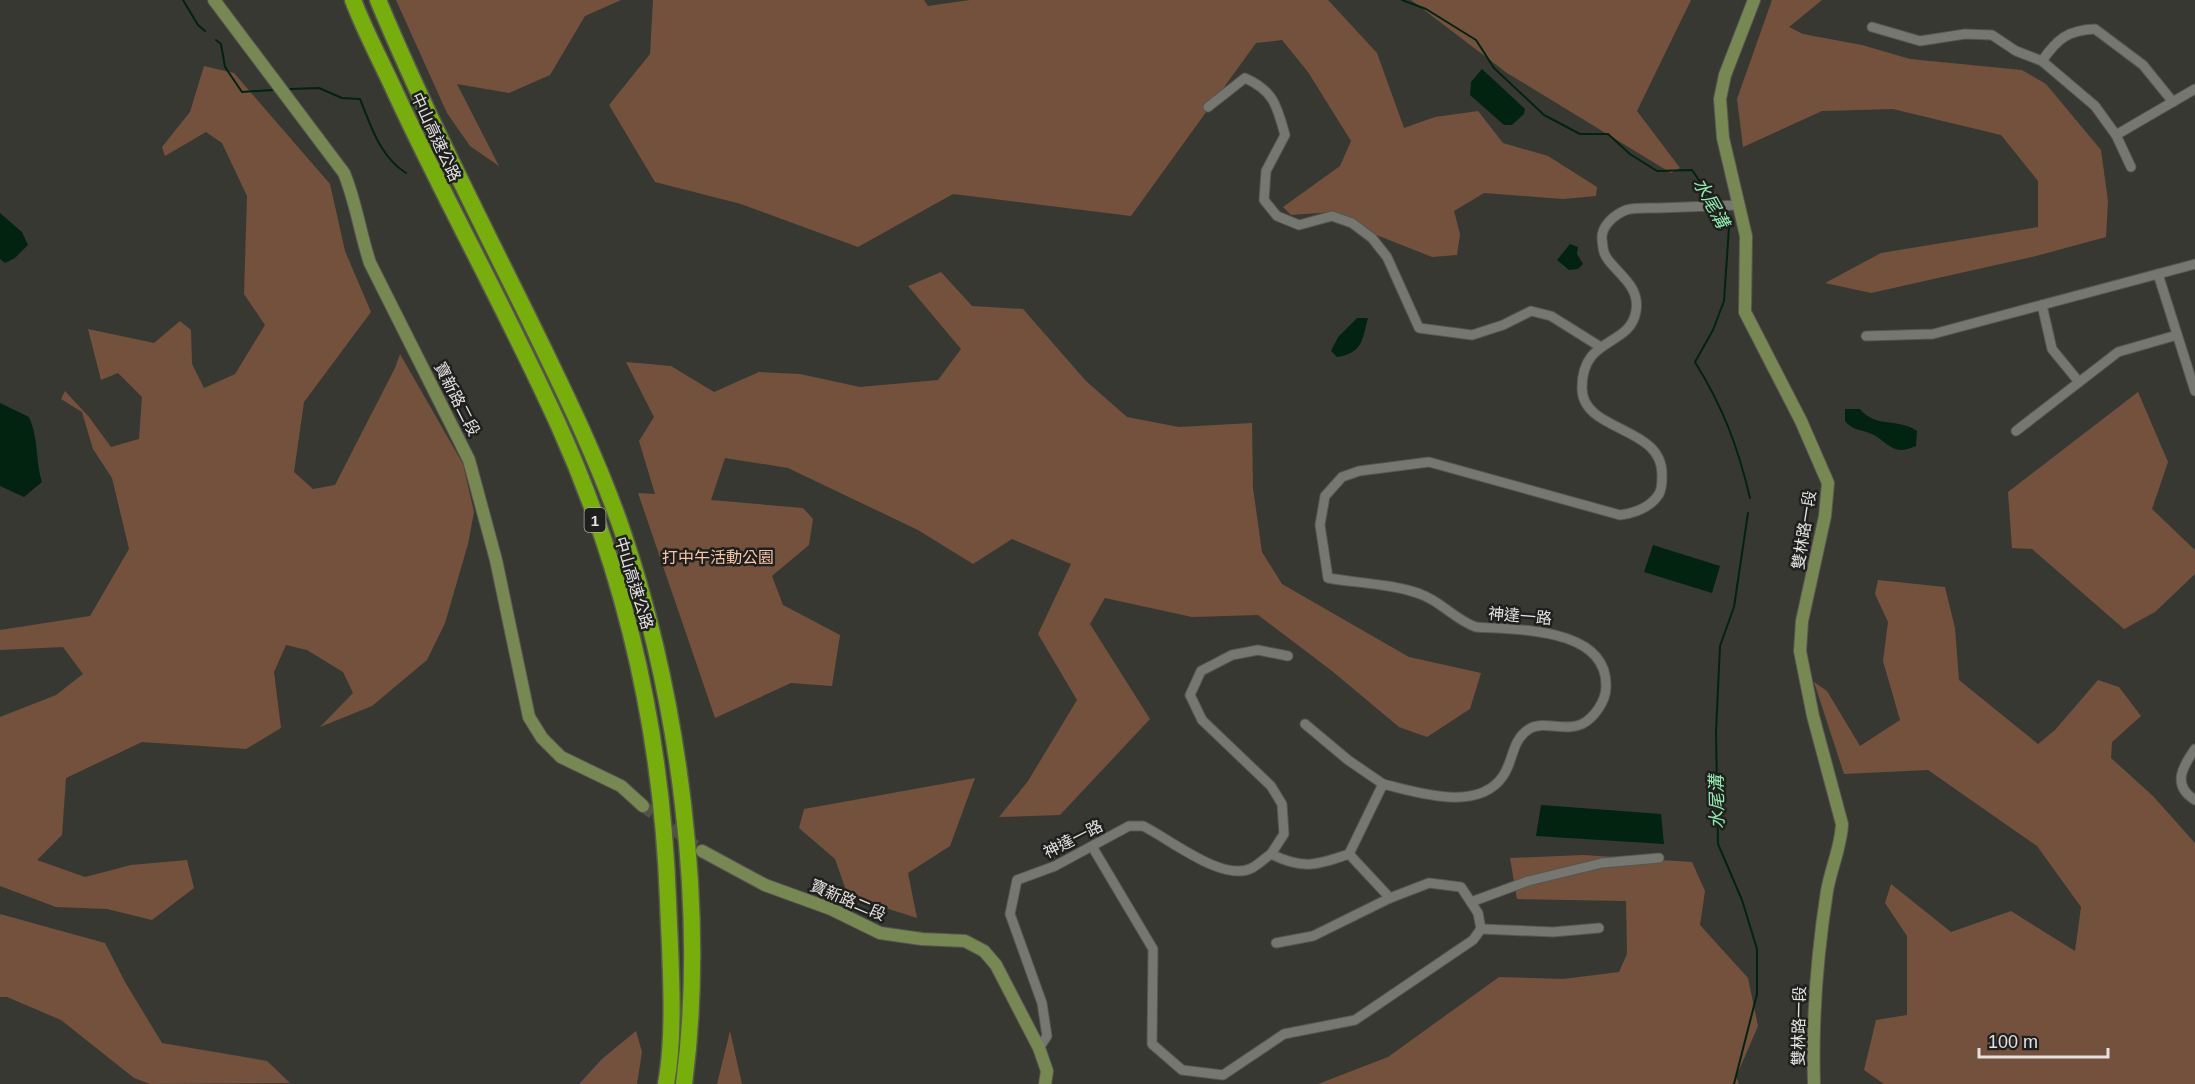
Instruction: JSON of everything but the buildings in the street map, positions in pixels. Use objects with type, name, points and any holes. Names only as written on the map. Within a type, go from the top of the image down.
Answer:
[{"type":"highway","name":"中山高速公路","points":[[353,0],[444,196],[559,427],[590,503],[636,653],[658,766],[666,853],[670,1006],[666,1084]]},
{"type":"highway","name":"中山高速公路","points":[[378,0],[402,59],[570,403],[622,531],[636,574],[669,708],[688,872],[691,979],[684,1084]]},
{"type":"street","name":"寶新路二段","points":[[214,0],[344,172],[355,198],[361,235],[370,263],[469,460],[496,560],[529,717],[542,738],[561,757],[621,786],[643,806]]},
{"type":"street","name":"雙林路一段","points":[[1754,0],[1725,75],[1720,99],[1723,138],[1746,236],[1745,312],[1801,421],[1828,483],[1825,516],[1802,621],[1800,651],[1813,716],[1842,824],[1841,840],[1828,886],[1817,971],[1814,1084]]},
{"type":"street","points":[[1872,27],[1920,41],[1965,34],[1992,35],[2016,51],[2042,61],[2096,106],[2116,135],[2132,167]]},
{"type":"street","points":[[2042,61],[2064,35],[2077,30],[2095,29],[2143,65],[2173,102]]},
{"type":"street","points":[[1209,107],[1245,78],[1263,86],[1279,111],[1285,135],[1266,171],[1264,200],[1277,216],[1299,225],[1332,216],[1352,224],[1372,238],[1387,257],[1419,327],[1472,335],[1503,325],[1520,314],[1531,311],[1551,316],[1599,346]]},
{"type":"street","points":[[2116,135],[2195,89]]},
{"type":"street","name":"神達一路","points":[[1383,784],[1425,794],[1465,797],[1482,793],[1503,777],[1516,741],[1530,728],[1545,726],[1565,728],[1583,724],[1593,715],[1606,690],[1606,672],[1585,647],[1563,636],[1476,627],[1466,624],[1434,600],[1419,593],[1328,578],[1320,525],[1325,496],[1342,477],[1359,471],[1429,462],[1620,515],[1644,508],[1659,493],[1662,483],[1662,467],[1656,453],[1646,442],[1596,415],[1588,407],[1582,391],[1583,372],[1589,358],[1599,346],[1629,328],[1636,310],[1635,292],[1603,250],[1602,234],[1608,221],[1628,209],[1740,205]]},
{"type":"street","points":[[1866,336],[1933,334],[2195,264]]},
{"type":"street","points":[[2158,274],[2195,391]]},
{"type":"street","points":[[2042,305],[2052,349],[2079,382]]},
{"type":"street","points":[[2016,431],[2118,352],[2177,335]]},
{"type":"street","points":[[1288,656],[1258,650],[1232,655],[1201,671],[1190,695],[1202,720],[1271,786],[1282,804],[1284,834],[1271,854],[1299,865],[1316,865],[1349,854],[1383,784],[1348,760],[1305,724]]},
{"type":"street","points":[[2195,749],[2181,768],[2180,781],[2186,793],[2195,800]]},
{"type":"street","name":"神達一路","points":[[1040,1048],[1047,1036],[1042,1003],[1010,914],[1017,880],[1056,866],[1093,848],[1129,826],[1143,826],[1218,868],[1236,872],[1252,868],[1271,854]]},
{"type":"street","points":[[1093,848],[1153,949],[1152,1044],[1182,1070],[1222,1075],[1284,1035],[1355,1020],[1473,940],[1481,929],[1478,913],[1461,887],[1429,883],[1390,897],[1313,936],[1276,943]]},
{"type":"street","name":"寶新路二段","points":[[702,851],[765,885],[831,909],[879,933],[922,939],[965,941],[984,951],[996,965],[1040,1048],[1047,1071],[1045,1084]]},
{"type":"street","points":[[1349,854],[1390,897]]},
{"type":"street","points":[[1471,902],[1528,881],[1602,863],[1659,858]]},
{"type":"street","points":[[1481,929],[1553,932],[1599,928]]},
{"type":"green space","points":[[396,0],[621,0],[585,16],[550,75],[509,93],[457,84],[499,166],[470,146],[447,113]]},
{"type":"green space","points":[[653,0],[924,0],[928,6],[970,0],[1328,0],[1377,53],[1404,128],[1435,117],[1478,111],[1503,143],[1548,156],[1597,187],[1596,196],[1563,199],[1484,193],[1454,211],[1460,234],[1457,255],[1432,257],[1364,230],[1332,212],[1291,215],[1283,207],[1340,166],[1351,141],[1308,72],[1282,40],[1256,43],[1131,216],[953,194],[858,247],[741,204],[655,182],[609,105],[650,54]]},
{"type":"green space","points":[[1411,0],[1691,0],[1637,111],[1680,168],[1671,173],[1507,73]]},
{"type":"green space","points":[[1772,0],[1822,0],[1789,27],[1803,34],[1862,45],[1910,59],[2022,70],[2046,84],[2101,150],[2108,201],[2106,237],[2036,256],[1871,293],[1825,283],[1881,253],[2038,227],[2038,181],[2001,135],[1893,109],[1822,111],[1743,147],[1737,99]]},
{"type":"green space","points":[[204,66],[234,73],[330,184],[345,251],[371,312],[304,402],[294,472],[313,489],[335,485],[400,354],[463,464],[474,512],[468,544],[445,623],[427,660],[372,706],[320,727],[353,693],[343,672],[307,650],[286,645],[274,672],[281,728],[246,749],[142,742],[66,778],[62,835],[37,860],[85,877],[131,865],[187,860],[194,888],[152,920],[107,909],[56,907],[0,886],[0,717],[56,695],[83,674],[63,647],[0,650],[0,630],[90,616],[129,549],[112,478],[93,449],[82,412],[61,399],[65,391],[89,417],[111,447],[139,439],[142,397],[118,373],[101,380],[88,329],[154,343],[180,321],[191,330],[192,364],[204,388],[235,374],[265,325],[244,294],[247,196],[222,143],[206,132],[165,156],[162,147],[190,112]]},
{"type":"green space","name":"打中午活動公園","points":[[941,272],[972,306],[1023,309],[1086,381],[1127,417],[1179,427],[1252,423],[1253,488],[1262,552],[1282,584],[1409,657],[1481,673],[1470,709],[1427,737],[1399,727],[1332,671],[1258,615],[1192,617],[1105,598],[1090,624],[1150,719],[1060,815],[999,817],[1028,781],[1077,700],[1038,634],[1071,564],[1012,539],[973,564],[918,530],[788,468],[725,458],[711,500],[803,508],[813,519],[809,545],[772,576],[783,605],[840,635],[832,686],[791,683],[715,718],[638,493],[655,494],[639,441],[654,417],[626,362],[671,366],[714,392],[759,372],[800,374],[860,387],[938,380],[961,349],[908,286]]},
{"type":"green space","points":[[2138,392],[2168,462],[2152,509],[2195,550],[2195,574],[2155,612],[2124,629],[2032,549],[2012,548],[2008,492]]},
{"type":"green space","points":[[1878,580],[1945,587],[1955,628],[1959,680],[2038,744],[2055,730],[2098,680],[2119,687],[2141,716],[2112,742],[2111,758],[2153,796],[2195,843],[2195,1084],[1884,1084],[1864,1070],[1876,1020],[1907,1015],[1907,936],[1885,903],[1891,884],[1951,932],[2011,911],[2075,951],[2081,907],[2037,846],[1928,770],[1844,774],[1814,682],[1827,691],[1860,746],[1900,720],[1883,661],[1888,622],[1875,594]]},
{"type":"green space","points":[[975,778],[950,846],[908,873],[917,918],[848,896],[835,859],[799,828],[804,809]]},
{"type":"green space","points":[[1583,855],[1692,862],[1705,891],[1700,925],[1748,978],[1758,1026],[1736,1077],[1739,1084],[1318,1084],[1388,1057],[1499,977],[1563,979],[1619,972],[1627,954],[1626,901],[1517,899],[1510,858]]},
{"type":"green space","points":[[0,914],[105,943],[125,982],[162,1043],[267,1061],[290,1083],[150,1084],[134,1078],[61,1020],[7,997],[0,997]]},
{"type":"green space","points":[[636,1031],[642,1052],[637,1084],[579,1084],[602,1059]]},
{"type":"green space","points":[[730,1031],[742,1084],[717,1084]]},
{"type":"shaded area","points":[[1482,69],[1525,109],[1524,114],[1512,125],[1504,125],[1470,95],[1471,82]]},
{"type":"shaded area","points":[[0,213],[22,232],[28,245],[15,258],[5,263],[0,259]]},
{"type":"shaded area","points":[[1570,244],[1578,247],[1577,254],[1583,264],[1578,269],[1569,270],[1557,260]]},
{"type":"shaded area","points":[[1357,318],[1368,318],[1360,344],[1352,352],[1337,357],[1331,351],[1338,337]]},
{"type":"shaded area","points":[[0,403],[29,417],[32,425],[42,482],[24,497],[0,486]]},
{"type":"shaded area","points":[[1845,409],[1860,409],[1873,419],[1910,427],[1917,431],[1916,446],[1897,450],[1874,435],[1852,427],[1845,421]]},
{"type":"shaded area","points":[[1653,545],[1720,566],[1712,593],[1644,572]]},
{"type":"shaded area","points":[[1541,805],[1661,814],[1664,844],[1536,836]]},
{"type":"waterway","points":[[183,0],[198,25],[205,31]]},
{"type":"waterway","name":"水尾溝","points":[[1402,0],[1426,9],[1476,40],[1494,68],[1544,115],[1580,134],[1608,134],[1630,154],[1657,171],[1692,170],[1714,202]]},
{"type":"waterway","points":[[216,40],[221,44],[225,67],[242,92],[273,90]]},
{"type":"waterway","points":[[290,89],[319,88],[342,98],[360,99],[383,150],[406,173]]},
{"type":"waterway","name":"水尾溝","points":[[1718,209],[1729,227],[1724,301],[1713,330],[1695,362],[1714,395],[1728,428],[1750,498]]},
{"type":"waterway","name":"水尾溝","points":[[1734,1084],[1757,994],[1757,949],[1742,900],[1718,844],[1716,732],[1720,646],[1734,607],[1748,513]]},
{"type":"tunnel","points":[[643,806],[702,851]]}]
